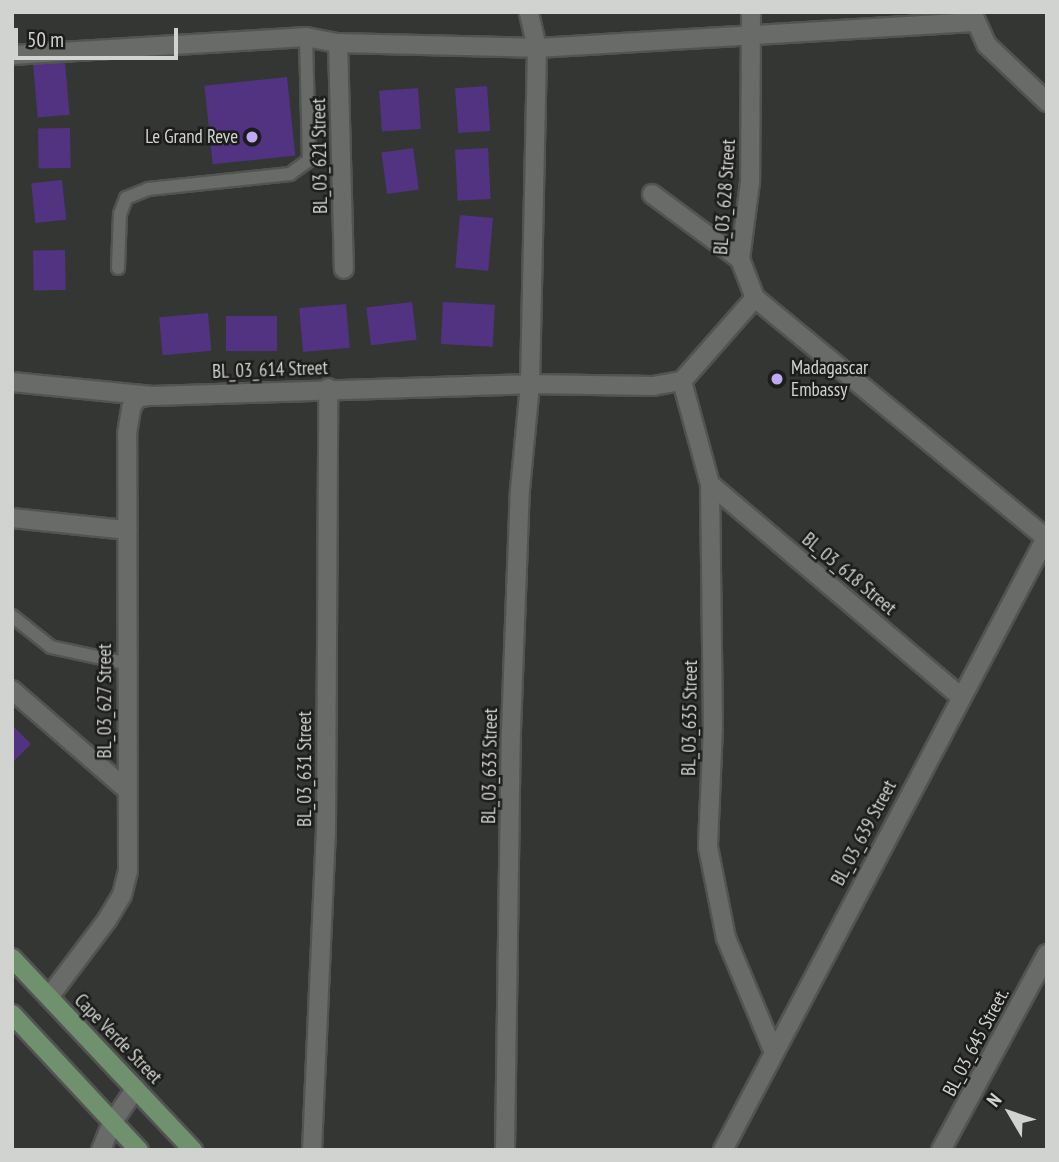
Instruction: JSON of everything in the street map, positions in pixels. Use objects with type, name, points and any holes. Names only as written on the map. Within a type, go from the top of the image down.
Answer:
[{"type":"main road","name":"Cape Verde Street","points":[[12,958],[194,1150]]},
{"type":"main road","points":[[12,1014],[139,1150]]},
{"type":"street","name":"BL_03_633 Street","points":[[505,1150],[511,732],[520,490],[530,384],[537,48],[529,12]]},
{"type":"street","name":"BL_03_628 Street","points":[[751,12],[750,182],[740,259],[755,298],[1046,538]]},
{"type":"street","points":[[12,55],[306,37],[338,43],[537,48],[752,37],[973,17],[994,53],[1047,102]]},
{"type":"street","name":"BL_03_621 Street","points":[[338,43],[344,269]]},
{"type":"street","points":[[652,194],[740,259]]},
{"type":"street","points":[[530,384],[653,386],[682,381],[755,298]]},
{"type":"street","name":"BL_03_635 Street","points":[[682,381],[710,484],[713,726],[708,847],[726,938],[772,1048]]},
{"type":"street","name":"BL_03_614 Street","points":[[12,382],[152,396],[328,388],[530,384]]},
{"type":"street","name":"BL_03_631 Street","points":[[312,1150],[326,831],[328,388]]},
{"type":"street","name":"BL_03_627 Street","points":[[49,997],[122,895],[130,851],[126,789],[125,663],[131,408],[137,398],[152,396]]},
{"type":"street","name":"BL_03_618 Street","points":[[710,484],[961,697]]},
{"type":"street","points":[[12,518],[127,530]]},
{"type":"street","name":"BL_03_639 Street","points":[[723,1150],[772,1048],[1046,538]]},
{"type":"street","points":[[12,690],[126,789]]},
{"type":"street","name":"BL_03_645 Street.","points":[[941,1150],[1047,954]]},
{"type":"street","points":[[102,1150],[112,1123],[136,1088]]},
{"type":"lane","points":[[118,268],[120,214],[126,198],[148,189],[290,174],[309,160],[306,37]]},
{"type":"lane","points":[[12,616],[51,647],[125,663]]},
{"type":"building","points":[[65,62],[70,115],[38,118],[33,65]]},
{"type":"building","name":"Le Grand Reve","points":[[287,77],[295,156],[213,164],[204,86]]},
{"type":"building","points":[[487,86],[490,131],[458,133],[455,88]]},
{"type":"building","points":[[418,88],[421,129],[382,132],[379,91]]},
{"type":"building","points":[[70,128],[71,168],[39,169],[38,129]]},
{"type":"building","points":[[413,148],[419,190],[387,194],[381,152]]},
{"type":"building","points":[[488,148],[491,199],[458,201],[455,150]]},
{"type":"building","points":[[62,180],[66,220],[35,223],[31,183]]},
{"type":"building","points":[[460,215],[493,218],[488,271],[455,268]]},
{"type":"building","points":[[65,250],[66,290],[34,291],[33,251]]},
{"type":"building","points":[[412,302],[417,340],[371,345],[366,308]]},
{"type":"building","points":[[443,302],[495,305],[493,347],[441,344]]},
{"type":"building","points":[[346,304],[350,348],[303,352],[299,308]]},
{"type":"building","points":[[208,313],[211,351],[162,355],[159,317]]},
{"type":"building","points":[[226,316],[277,316],[277,351],[226,351]]},
{"type":"building","points":[[12,725],[31,744],[12,763]]},
{"type":"place","name":"Le Grand Reve","points":[[252,137]]},
{"type":"place","name":"Madagascar Embassy","points":[[777,379]]}]
